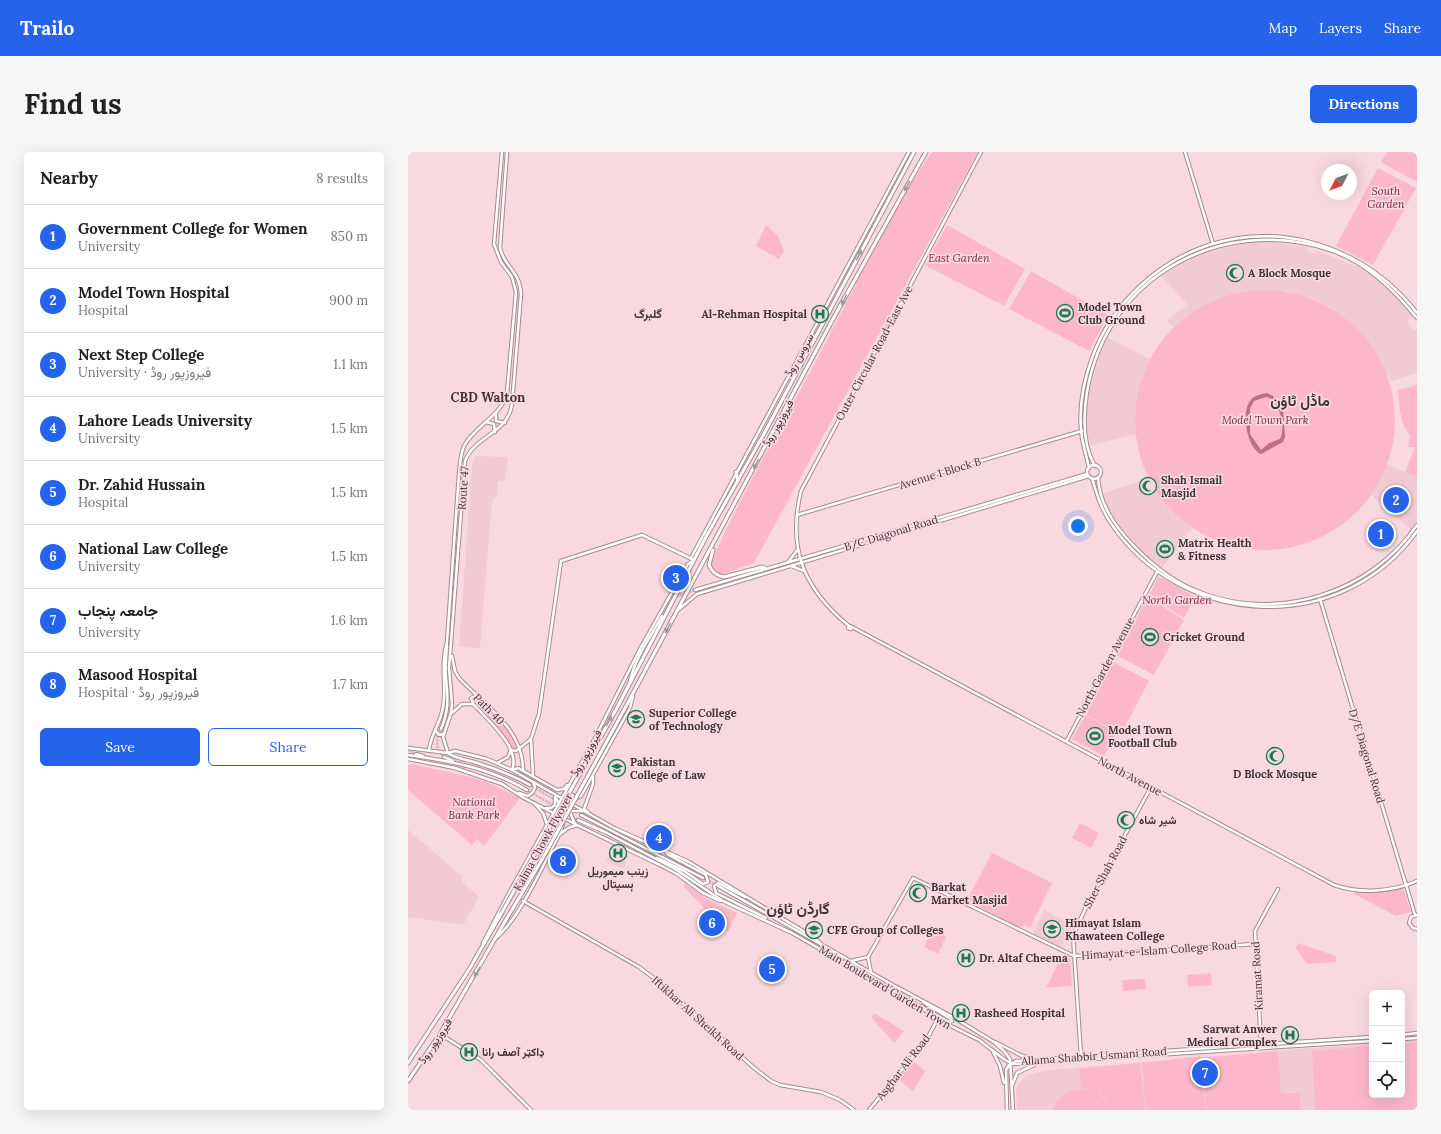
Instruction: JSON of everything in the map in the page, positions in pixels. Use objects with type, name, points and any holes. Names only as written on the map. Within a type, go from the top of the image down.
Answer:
[{"type":"main road","name":"فیروزپور روڈ","points":[[618,706],[692,559],[738,481],[914,152]]},
{"type":"main road","name":"فیروزپور روڈ","points":[[624,710],[633,696],[677,610],[716,540],[833,319],[926,152]]},
{"type":"main road","points":[[736,472],[738,481]]},
{"type":"main road","points":[[716,540],[709,565],[713,572],[719,576],[724,577],[762,566],[765,568]]},
{"type":"main road","name":"Kalma Chowk Flyover","points":[[502,914],[618,706]]},
{"type":"main road","name":"Kalma Chowk Flyover","points":[[507,918],[543,858],[624,710]]},
{"type":"main road","name":"فیروزپور روڈ","points":[[408,1063],[433,1027],[502,914]]},
{"type":"main road","name":"فیروزپور روڈ","points":[[408,1081],[440,1034],[507,918]]},
{"type":"street","name":"Route 47","points":[[429,751],[429,743],[443,707],[445,693],[443,664],[447,642],[460,460],[465,446],[471,436],[496,413],[506,400],[508,394],[516,303],[514,284],[501,262],[494,244],[502,152]]},
{"type":"street","name":"Route 47","points":[[444,733],[451,713],[453,698],[449,672],[465,461],[472,448],[505,423],[509,417],[512,404],[521,294],[518,277],[503,258],[500,248],[507,152]]},
{"type":"street","name":"سروس روڈ","points":[[692,559],[736,472],[909,152]]},
{"type":"street","name":"Outer Circular Road-East Ave","points":[[805,572],[800,561],[798,549],[797,515],[804,484],[981,152]]},
{"type":"street","points":[[1186,152],[1213,245]]},
{"type":"street","points":[[1417,313],[1384,277],[1351,257],[1332,248],[1307,240],[1276,236],[1244,237],[1213,245],[1189,252],[1158,271],[1135,290],[1115,313],[1101,336],[1090,363],[1082,404],[1083,431],[1089,468],[1088,475],[1092,478],[1098,498],[1112,525],[1135,552],[1157,572],[1200,596],[1233,604],[1277,607],[1320,598],[1372,570],[1416,530],[1417,525]]},
{"type":"street","points":[[1213,245],[1261,239],[1297,242],[1331,250],[1384,281],[1417,318]]},
{"type":"street","points":[[496,413],[496,421],[505,423]]},
{"type":"street","points":[[486,422],[494,424],[495,432]]},
{"type":"street","points":[[1083,431],[1088,452],[1095,466],[1100,471],[1098,477],[1100,495],[1114,523],[1148,561],[1181,584],[1220,599],[1254,604],[1278,604],[1320,598]]},
{"type":"street","name":"Avenue 1 Block B","points":[[797,515],[1083,431]]},
{"type":"street","points":[[1089,468],[1095,466]]},
{"type":"street","name":"B/C Diagonal Road","points":[[695,590],[788,561],[800,561],[1088,475]]},
{"type":"street","points":[[1092,478],[1098,477]]},
{"type":"street","points":[[533,776],[531,766],[531,739],[539,714],[561,561],[642,536],[692,559]]},
{"type":"street","points":[[788,561],[798,549]]},
{"type":"street","name":"فیروزپور روڈ","points":[[481,949],[508,895],[627,678],[671,593],[692,559]]},
{"type":"street","points":[[677,610],[697,594],[790,566],[800,561]]},
{"type":"street","points":[[790,566],[805,572]]},
{"type":"street","name":"North Avenue","points":[[805,572],[823,600],[851,627],[1334,885],[1365,890],[1406,886],[1417,881]]},
{"type":"street","name":"North Garden Avenue","points":[[1066,742],[1157,572]]},
{"type":"street","name":"D/E Diagonal Road","points":[[1320,598],[1416,915],[1410,918],[1409,923],[1411,927],[1417,929]]},
{"type":"street","points":[[627,678],[662,616]]},
{"type":"street","points":[[441,729],[445,720],[449,700],[445,670],[447,642]]},
{"type":"street","name":"Path 40","points":[[451,650],[454,671],[476,696],[502,720],[519,748],[524,771]]},
{"type":"street","points":[[630,681],[632,673],[642,652]]},
{"type":"street","points":[[473,704],[471,698],[476,696]]},
{"type":"street","name":"فیروزپور روڈ","points":[[604,822],[584,809],[593,784],[593,776],[630,708],[633,696]]},
{"type":"street","name":"Path 40","points":[[451,713],[462,704],[473,704],[501,734],[511,750],[514,763],[512,770]]},
{"type":"street","points":[[435,730],[439,735],[444,733],[444,740],[448,753],[453,757],[473,762],[513,776],[530,785]]},
{"type":"street","points":[[497,764],[505,760],[511,750],[516,751],[531,739]]},
{"type":"street","points":[[408,744],[414,749]]},
{"type":"street","points":[[408,748],[448,753],[455,751],[480,757],[512,770],[533,782],[553,795],[559,802],[564,812],[564,823],[560,835]]},
{"type":"street","points":[[416,754],[439,760]]},
{"type":"street","points":[[408,755],[457,763],[499,775],[527,790]]},
{"type":"street","points":[[444,757],[457,763]]},
{"type":"street","name":"Main Boulevard Garden Town","points":[[409,760],[473,773],[493,780],[576,825],[660,865],[677,874],[703,893],[716,900],[723,901]]},
{"type":"street","points":[[524,771],[531,766]]},
{"type":"street","points":[[512,770],[516,768],[524,771],[560,790],[564,789],[573,778]]},
{"type":"street","points":[[573,778],[569,792],[577,798],[581,796],[593,776]]},
{"type":"street","points":[[560,835],[568,828],[576,825],[565,801],[565,795],[573,778]]},
{"type":"street","points":[[515,791],[528,796],[532,794],[535,787],[533,782]]},
{"type":"street","name":"Sher Shah Road","points":[[1081,1056],[1073,935],[1078,922],[1150,787]]},
{"type":"street","points":[[546,808],[551,808],[555,805],[556,799],[553,795]]},
{"type":"street","name":"Main Boulevard Garden Town","points":[[553,795],[640,840],[689,862],[813,937],[821,944]]},
{"type":"street","points":[[533,802],[543,813],[547,824]]},
{"type":"street","points":[[553,812],[583,811]]},
{"type":"street","points":[[581,815],[703,878]]},
{"type":"street","name":"Main Boulevard Garden Town","points":[[578,820],[675,869],[723,901],[775,924],[918,1006],[946,1024],[979,1040],[1011,1064]]},
{"type":"street","name":"فیروزپور روڈ","points":[[496,938],[505,931],[560,835]]},
{"type":"street","points":[[636,848],[679,868],[703,884],[708,882],[706,875],[640,840]]},
{"type":"street","name":"Himayat-e-Islam College Road","points":[[868,957],[913,878],[1074,956],[1255,944]]},
{"type":"street","points":[[766,909],[718,883],[714,886],[716,893],[755,912],[775,924]]},
{"type":"street","name":"Main Boulevard Garden Town","points":[[718,886],[921,1001],[951,1016],[994,1042],[1006,1053],[1011,1064]]},
{"type":"street","name":"Kiramat Road","points":[[1261,1044],[1255,944],[1256,930],[1278,888]]},
{"type":"street","name":"Iftikhar Ali Sheikh Road","points":[[523,901],[650,975],[669,990],[753,1068],[770,1080],[782,1086],[821,1092],[840,1100],[854,1110]]},
{"type":"street","points":[[850,961],[868,957],[871,973]]},
{"type":"street","points":[[918,1006],[925,1008],[949,1022],[952,1021],[921,1001]]},
{"type":"street","name":"Asghar Ali Road","points":[[869,1110],[927,1039],[936,1022]]},
{"type":"street","points":[[1405,1035],[1417,1033]]},
{"type":"street","points":[[440,1034],[481,1060],[531,1110]]},
{"type":"street","name":"Allama Shabbir Usmani Road","points":[[1011,1064],[1017,1061],[1081,1056],[1369,1037]]},
{"type":"street","points":[[1405,1039],[1417,1038]]},
{"type":"street","name":"Allama Shabbir Usmani Road","points":[[1011,1064],[1036,1064],[1369,1041]]},
{"type":"street","points":[[994,1042],[1020,1055],[1035,1060]]},
{"type":"street","points":[[990,1048],[999,1061],[1005,1085]]},
{"type":"street","points":[[1007,1110],[1005,1085],[1006,1070],[1011,1064]]},
{"type":"street","points":[[1011,1064],[1013,1110]]},
{"type":"street","points":[[1012,1086],[1017,1073],[1036,1064]]},
{"type":"shaded area","points":[[1261,241],[1307,247],[1308,252],[1315,254],[1317,250],[1366,271],[1386,286],[1413,316],[1407,322],[1413,331],[1417,329],[1417,373],[1391,381],[1366,339],[1350,321],[1330,307],[1312,298],[1286,291],[1241,293],[1223,297],[1205,305],[1174,327],[1167,320],[1188,305],[1161,276],[1184,261],[1224,246]]},
{"type":"shaded area","points":[[1106,337],[1150,359],[1142,376],[1135,414],[1136,434],[1088,446],[1086,430],[1087,398],[1101,347]]},
{"type":"shaded area","points":[[1267,393],[1273,396],[1283,408],[1285,437],[1283,442],[1261,454],[1252,445],[1249,438],[1246,414],[1247,406],[1251,399]],"holes":[[[1266,397],[1271,399],[1278,408],[1282,421],[1282,434],[1280,439],[1269,443],[1261,450],[1250,434],[1250,409],[1254,401]]]},
{"type":"shaded area","points":[[475,456],[508,457],[505,481],[498,481],[497,496],[492,500],[480,648],[459,647],[472,465]]},
{"type":"shaded area","points":[[1387,464],[1417,477],[1417,520],[1411,530],[1371,495]]},
{"type":"shaded area","points":[[1149,478],[1155,488],[1180,518],[1192,528],[1162,568],[1145,554],[1118,524],[1108,509],[1101,494]]},
{"type":"shaded area","points":[[408,830],[463,877],[461,881],[479,897],[463,925],[408,917]]},
{"type":"shaded area","points":[[613,848],[629,856],[623,869],[606,860]]},
{"type":"shaded area","points":[[557,851],[575,861],[569,872],[551,861]]},
{"type":"shaded area","name":"Himayat Islam Khawateen College","points":[[1044,910],[1072,925],[1060,947],[1033,934]]},
{"type":"shaded area","points":[[1417,1040],[1417,1110],[1017,1110],[1016,1088],[1020,1082],[1027,1075],[1050,1070],[1369,1043],[1369,1098],[1405,1098],[1405,1041]]},
{"type":"green space","points":[[932,152],[978,152],[754,563],[723,574],[717,574],[711,565],[740,501],[812,369],[889,221]]},
{"type":"green space","points":[[1387,152],[1417,152],[1417,182],[1381,162]]},
{"type":"green space","name":"South Garden","points":[[1378,168],[1416,188],[1373,265],[1336,246]]},
{"type":"green space","points":[[766,225],[778,236],[784,251],[779,259],[756,246]]},
{"type":"green space","name":"East Garden","points":[[947,225],[1025,269],[1004,306],[925,265]]},
{"type":"green space","points":[[1031,271],[1108,315],[1089,351],[1009,309]]},
{"type":"green space","name":"Model Town Park","points":[[1265,290],[1290,293],[1315,300],[1337,312],[1357,328],[1373,348],[1385,370],[1392,395],[1395,420],[1392,445],[1385,470],[1373,492],[1357,512],[1337,528],[1315,540],[1290,547],[1265,550],[1240,547],[1215,540],[1193,528],[1173,512],[1157,492],[1145,470],[1138,445],[1135,420],[1138,395],[1145,370],[1157,348],[1173,328],[1193,312],[1215,300],[1240,293]]},
{"type":"green space","points":[[1417,385],[1417,477],[1405,472],[1415,447],[1408,447],[1410,435],[1402,420],[1398,390]]},
{"type":"green space","name":"North Garden","points":[[1158,577],[1195,597],[1184,618],[1149,596]]},
{"type":"green space","name":"Cricket Ground","points":[[1148,597],[1184,620],[1154,675],[1116,655]]},
{"type":"green space","points":[[1113,662],[1149,681],[1121,734],[1086,715]]},
{"type":"green space","points":[[476,696],[506,725],[519,748],[517,751],[511,750],[501,734],[473,704],[471,698]]},
{"type":"green space","name":"Model Town Football Club","points":[[1085,715],[1117,733],[1104,756],[1072,739]]},
{"type":"green space","name":"National Bank Park","points":[[412,764],[487,782],[520,798],[484,846],[477,839],[472,845],[408,790],[408,765]]},
{"type":"green space","points":[[1080,823],[1099,833],[1091,848],[1072,838]]},
{"type":"green space","points":[[992,853],[1052,883],[1030,928],[1023,925],[1021,928],[967,900]]},
{"type":"green space","points":[[685,883],[705,898],[737,913],[728,931],[725,930],[684,887]]},
{"type":"green space","points":[[1403,888],[1411,912],[1396,916],[1354,894],[1355,892],[1377,892]]},
{"type":"green space","points":[[932,930],[946,937],[938,954],[924,947]]},
{"type":"green space","points":[[1298,943],[1336,956],[1336,962],[1307,964],[1296,948]]},
{"type":"green space","points":[[1062,955],[1070,958],[1072,986],[1046,988]]},
{"type":"green space","points":[[1211,973],[1212,985],[1188,987],[1187,975]]},
{"type":"green space","points":[[1145,979],[1146,989],[1123,991],[1122,980]]},
{"type":"green space","points":[[875,1014],[904,1031],[894,1043],[871,1017]]},
{"type":"green space","points":[[1417,1043],[1417,1110],[1315,1110],[1312,1051],[1369,1046],[1369,1098],[1405,1098],[1405,1044]]},
{"type":"green space","points":[[1278,1051],[1281,1093],[1300,1093],[1300,1110],[1207,1110],[1201,1058]]},
{"type":"green space","points":[[1200,1056],[1206,1110],[1146,1110],[1142,1063]]},
{"type":"green space","points":[[912,1060],[925,1071],[913,1091],[897,1078]]},
{"type":"green space","points":[[1140,1063],[1145,1110],[1113,1110],[1105,1097],[1081,1087],[1079,1069]]},
{"type":"green space","points":[[1079,1089],[1099,1095],[1107,1101],[1112,1110],[1053,1110],[1057,1102],[1063,1096]]},
{"type":"tunnel","points":[[662,616],[673,598],[695,590]]},
{"type":"tunnel","points":[[441,729],[437,744],[439,751],[444,757]]},
{"type":"tunnel","points":[[408,750],[416,754]]},
{"type":"tunnel","points":[[530,785],[567,807]]},
{"type":"tunnel","points":[[527,790],[578,820]]},
{"type":"tunnel","points":[[703,878],[717,885]]},
{"type":"place","name":"A Block Mosque","points":[[1235,273]]},
{"type":"place","name":"Model Town Club Ground","points":[[1065,313]]},
{"type":"place","name":"Al-Rehman Hospital","points":[[820,314]]},
{"type":"place","name":"Shah Ismail Masjid","points":[[1148,486]]},
{"type":"place","name":"Model Town Hospital","points":[[1396,500]]},
{"type":"place","name":"Government College for Women","points":[[1381,534]]},
{"type":"place","name":"Matrix Health & Fitness","points":[[1165,549]]},
{"type":"place","name":"Next Step College","points":[[676,578]]},
{"type":"place","name":"Cricket Ground","points":[[1150,637]]},
{"type":"place","name":"Superior College of Technology","points":[[636,719]]},
{"type":"place","name":"Model Town Football Club","points":[[1095,736]]},
{"type":"place","name":"D Block Mosque","points":[[1275,756]]},
{"type":"place","name":"Pakistan College of Law","points":[[617,768]]},
{"type":"place","name":"شیر شاہ","points":[[1126,820]]},
{"type":"place","name":"Lahore Leads University","points":[[659,838]]},
{"type":"place","name":"زینب میموریل ہسپتال","points":[[618,853]]},
{"type":"place","name":"Masood Hospital","points":[[563,861]]},
{"type":"place","name":"Barkat Market Masjid","points":[[918,893]]},
{"type":"place","name":"National Law College","points":[[712,923]]},
{"type":"place","name":"Himayat Islam Khawateen College","points":[[1052,929]]},
{"type":"place","name":"CFE Group of Colleges","points":[[814,930]]},
{"type":"place","name":"Dr. Altaf Cheema","points":[[966,958]]},
{"type":"place","name":"Dr. Zahid Hussain","points":[[772,969]]},
{"type":"place","name":"Rasheed Hospital","points":[[961,1013]]},
{"type":"place","name":"Sarwat Anwer Medical Complex","points":[[1290,1035]]},
{"type":"place","name":"ډاکټر آصف رانا","points":[[469,1052]]},
{"type":"place","name":"جامعہ پنجاب","points":[[1205,1073]]},
{"type":"district","name":"گلبرگ","points":[[648,313]]},
{"type":"district","name":"CBD Walton","points":[[488,397]]},
{"type":"district","name":"ماڈل ٹاؤن","points":[[1300,400]]},
{"type":"district","name":"گارڈن ٹاؤن","points":[[798,908]]}]
